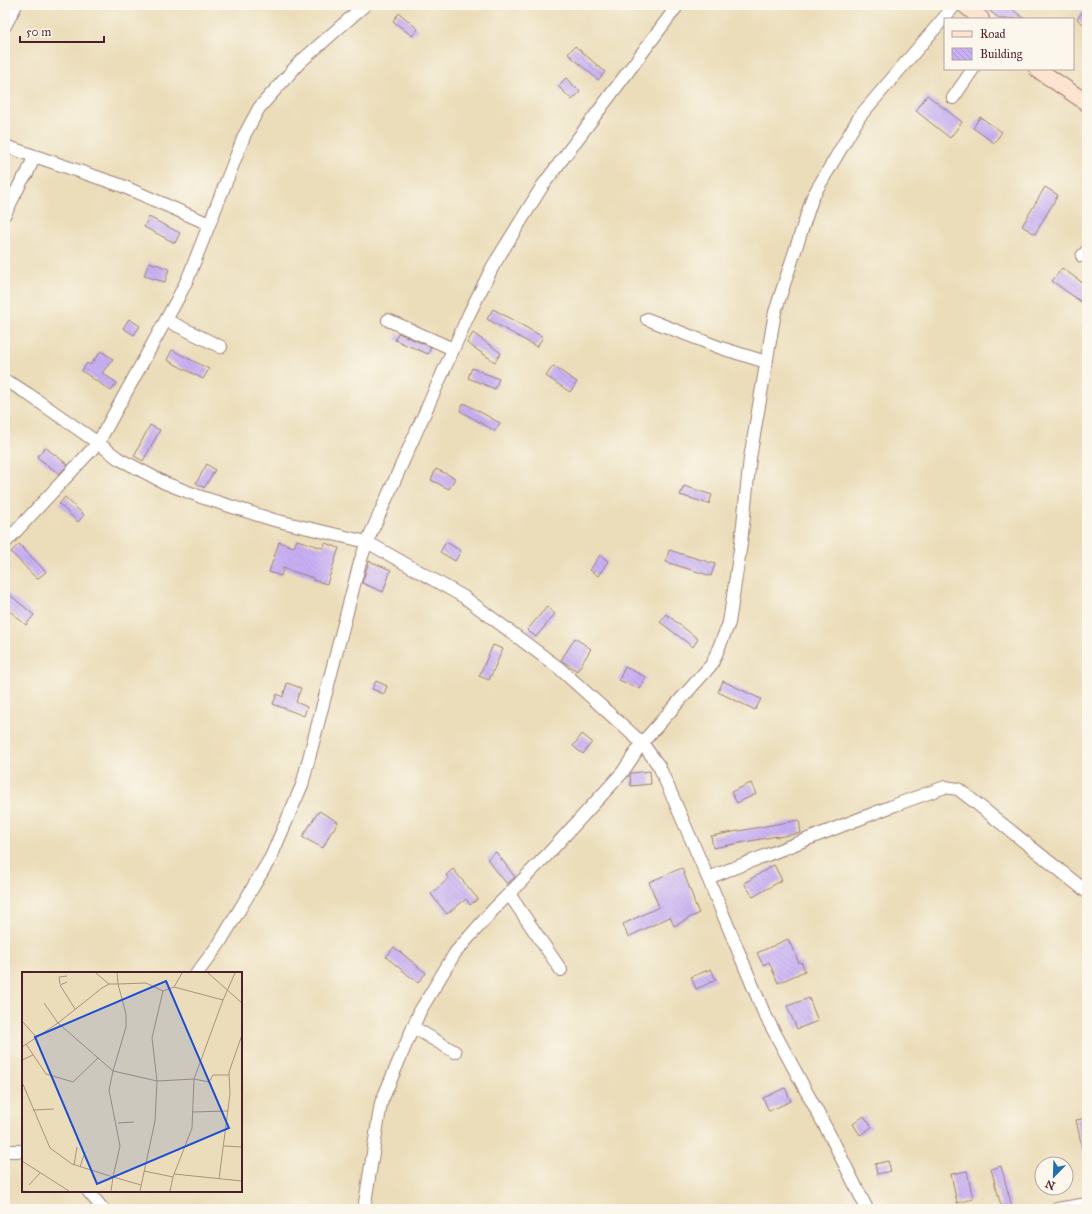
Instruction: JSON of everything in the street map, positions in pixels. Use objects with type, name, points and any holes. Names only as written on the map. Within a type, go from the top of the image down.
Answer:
[{"type":"main road","points":[[965,5],[980,18]]},
{"type":"main road","points":[[1039,70],[1087,103]]},
{"type":"street","points":[[5,26],[16,5]]},
{"type":"street","points":[[5,543],[98,443],[188,278],[245,134],[259,108],[299,63],[365,5]]},
{"type":"street","points":[[198,972],[219,944],[271,857],[302,785],[360,562],[367,542],[469,314],[493,266],[543,185],[678,5]]},
{"type":"street","points":[[364,1209],[381,1103],[420,1011],[455,953],[622,773],[642,743],[712,664],[729,623],[741,543],[750,458],[775,312],[813,196],[860,116],[954,5]]},
{"type":"street","points":[[953,98],[972,70]]},
{"type":"street","points":[[5,146],[120,185],[209,224]]},
{"type":"street","points":[[5,214],[22,180],[27,174],[34,156]]},
{"type":"street","points":[[647,319],[721,348],[766,362]]},
{"type":"street","points":[[166,320],[221,348]]},
{"type":"street","points":[[388,320],[453,349]]},
{"type":"street","points":[[5,381],[28,394],[119,459],[165,483],[201,497],[274,520],[367,542],[464,596],[559,668],[642,743],[659,766],[708,878],[764,1013],[833,1141],[867,1209]]},
{"type":"street","points":[[708,878],[945,787],[958,789],[1087,892]]},
{"type":"street","points":[[509,894],[562,970]]},
{"type":"street","points":[[413,1027],[455,1052]]},
{"type":"street","points":[[5,1151],[22,1151]]},
{"type":"street","points":[[89,1192],[103,1209]]},
{"type":"street","points":[[1057,1209],[1082,1206]]},
{"type":"building","points":[[982,5],[1007,5],[1024,18],[999,18]]},
{"type":"building","points":[[1087,5],[1087,27],[1077,19]]},
{"type":"building","points":[[399,13],[418,29],[412,36],[393,21]]},
{"type":"building","points":[[575,46],[605,72],[598,80],[568,54]]},
{"type":"building","points":[[566,78],[580,92],[572,100],[558,86]]},
{"type":"building","points":[[927,95],[962,122],[950,138],[916,111]]},
{"type":"building","points":[[980,117],[1002,132],[994,143],[973,128]]},
{"type":"building","points":[[1045,187],[1058,195],[1035,234],[1022,226]]},
{"type":"building","points":[[149,217],[180,233],[175,243],[144,227]]},
{"type":"building","points":[[149,262],[169,269],[165,282],[144,276]]},
{"type":"building","points":[[1062,268],[1087,286],[1087,306],[1052,281]]},
{"type":"building","points":[[493,309],[543,337],[537,347],[487,319]]},
{"type":"building","points":[[129,319],[140,326],[134,335],[123,328]]},
{"type":"building","points":[[398,333],[431,347],[428,354],[395,340]]},
{"type":"building","points":[[473,333],[501,353],[495,362],[467,343]]},
{"type":"building","points":[[172,350],[209,369],[203,379],[167,360]]},
{"type":"building","points":[[101,351],[113,359],[102,373],[117,383],[111,391],[82,371],[87,363],[90,365]]},
{"type":"building","points":[[553,366],[577,382],[570,392],[546,376]]},
{"type":"building","points":[[472,368],[499,379],[495,389],[468,378]]},
{"type":"building","points":[[464,403],[500,423],[495,431],[460,411]]},
{"type":"building","points":[[150,425],[160,430],[143,461],[134,456]]},
{"type":"building","points":[[45,447],[68,465],[59,474],[37,457]]},
{"type":"building","points":[[207,464],[215,470],[204,488],[196,483]]},
{"type":"building","points":[[436,469],[455,478],[449,489],[431,480]]},
{"type":"building","points":[[684,486],[712,495],[709,504],[680,495]]},
{"type":"building","points":[[65,497],[84,515],[78,522],[59,504]]},
{"type":"building","points":[[297,540],[323,548],[325,543],[339,548],[327,584],[283,568],[281,576],[269,572],[279,542],[294,547]]},
{"type":"building","points":[[446,542],[461,551],[455,561],[440,552]]},
{"type":"building","points":[[19,544],[46,572],[37,579],[11,552]]},
{"type":"building","points":[[669,550],[715,564],[711,576],[666,562]]},
{"type":"building","points":[[600,555],[608,561],[598,576],[590,570]]},
{"type":"building","points":[[369,561],[391,570],[383,592],[362,583]]},
{"type":"building","points":[[5,591],[34,615],[26,625],[5,607]]},
{"type":"building","points":[[547,607],[555,614],[536,637],[527,630]]},
{"type":"building","points":[[666,614],[698,639],[693,647],[660,622]]},
{"type":"building","points":[[575,638],[591,649],[577,671],[561,660]]},
{"type":"building","points":[[493,645],[503,649],[489,680],[479,676]]},
{"type":"building","points":[[625,667],[646,677],[640,689],[619,680]]},
{"type":"building","points":[[376,681],[387,686],[384,694],[372,689]]},
{"type":"building","points":[[723,681],[761,699],[755,710],[718,692]]},
{"type":"building","points":[[287,683],[301,688],[296,702],[307,707],[304,716],[273,704],[277,694],[283,697]]},
{"type":"building","points":[[582,734],[592,742],[583,754],[573,746]]},
{"type":"building","points":[[650,771],[651,784],[631,786],[631,773]]},
{"type":"building","points":[[751,783],[756,794],[737,803],[731,792]]},
{"type":"building","points":[[319,811],[338,822],[323,848],[302,837]]},
{"type":"building","points":[[799,820],[801,833],[713,848],[711,836]]},
{"type":"building","points":[[496,852],[515,877],[507,884],[487,859]]},
{"type":"building","points":[[774,865],[782,880],[753,897],[744,883]]},
{"type":"building","points":[[682,868],[699,913],[674,926],[670,917],[628,937],[623,924],[659,907],[649,882]]},
{"type":"building","points":[[453,869],[478,899],[470,905],[466,899],[447,914],[431,894],[449,878],[446,875]]},
{"type":"building","points":[[788,939],[799,963],[801,962],[805,971],[778,983],[769,962],[763,965],[757,953]]},
{"type":"building","points":[[394,947],[426,973],[418,983],[386,957]]},
{"type":"building","points":[[711,969],[716,980],[696,989],[691,977]]},
{"type":"building","points":[[809,998],[818,1021],[797,1029],[787,1006]]},
{"type":"building","points":[[785,1088],[791,1101],[769,1111],[763,1098]]},
{"type":"building","points":[[864,1116],[872,1127],[860,1135],[853,1124]]},
{"type":"building","points":[[1087,1118],[1087,1151],[1083,1152],[1076,1120]]},
{"type":"building","points":[[888,1161],[891,1171],[877,1174],[875,1164]]},
{"type":"building","points":[[1001,1166],[1012,1207],[1005,1209],[1002,1209],[991,1169]]},
{"type":"building","points":[[967,1171],[973,1199],[957,1203],[951,1174]]}]
